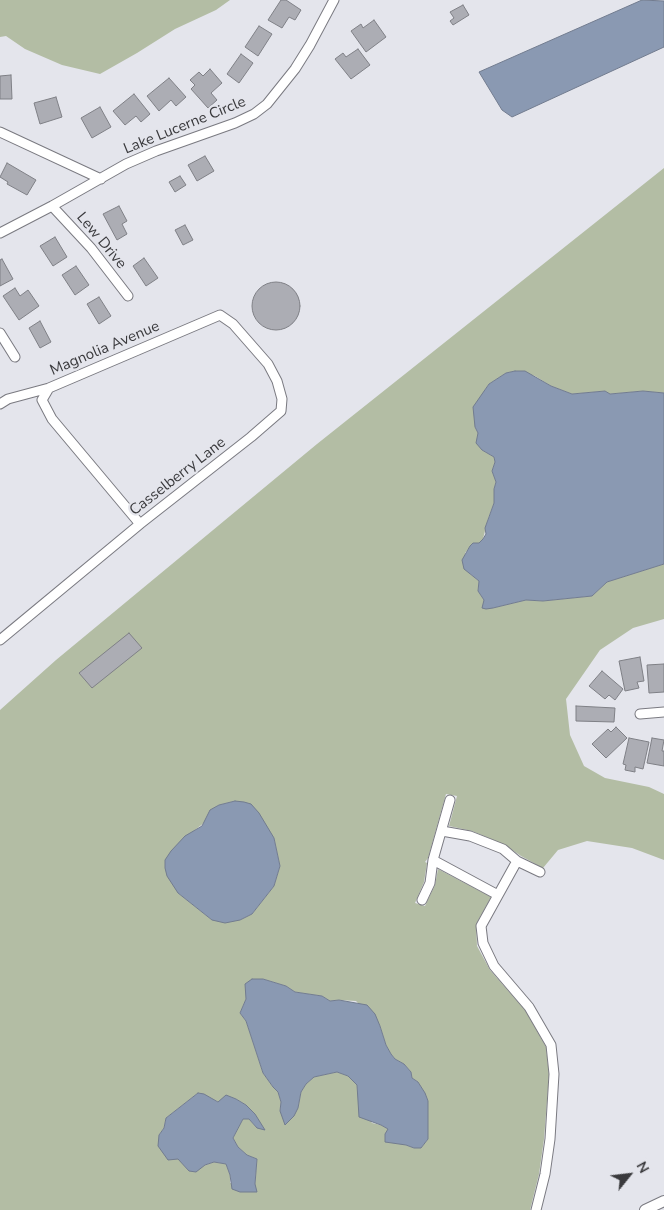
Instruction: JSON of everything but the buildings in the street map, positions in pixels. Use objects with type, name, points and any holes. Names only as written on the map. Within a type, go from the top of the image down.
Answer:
[{"type":"street","name":"Lake Lucerne Circle","points":[[0,232],[52,206],[126,164],[254,114],[267,104],[295,69],[310,46],[334,0]]},
{"type":"street","points":[[0,132],[101,179]]},
{"type":"street","name":"Lew Drive","points":[[52,206],[91,248],[128,296]]},
{"type":"street","name":"Magnolia Avenue","points":[[140,524],[52,419],[42,400],[49,388],[220,315]]},
{"type":"street","name":"Casselberry Lane","points":[[0,640],[281,411],[282,399],[277,381],[268,364],[233,324],[220,315]]},
{"type":"street","points":[[0,333],[15,357]]},
{"type":"street","points":[[0,404],[8,399],[49,388]]},
{"type":"street","points":[[640,714],[664,712]]},
{"type":"street","points":[[422,900],[430,883],[433,860],[450,800]]},
{"type":"street","points":[[442,830],[470,836],[503,849],[517,860],[540,872]]},
{"type":"street","points":[[433,860],[498,895]]},
{"type":"street","points":[[517,860],[481,926],[482,943],[494,966],[529,1006],[551,1045],[554,1074],[550,1139],[545,1174],[536,1210]]},
{"type":"street","points":[[645,1210],[664,1201]]},
{"type":"green space","points":[[0,0],[230,0],[216,10],[175,29],[100,74],[62,65],[25,49],[6,36],[0,37]]},
{"type":"green space","points":[[664,168],[664,393],[643,391],[609,394],[605,391],[572,394],[551,386],[535,376],[515,371],[506,373],[489,384],[485,390],[475,427],[482,450],[494,457],[495,462],[492,471],[496,482],[494,503],[483,539],[479,543],[473,543],[465,553],[470,574],[479,581],[478,591],[493,608],[526,600],[543,601],[592,596],[607,582],[664,564],[664,619],[633,628],[600,650],[566,699],[570,735],[584,766],[605,778],[649,787],[664,794],[664,860],[632,848],[587,841],[558,850],[543,868],[505,845],[472,831],[449,826],[457,796],[446,794],[428,858],[425,862],[427,863],[424,882],[415,903],[425,906],[435,885],[438,869],[491,897],[476,924],[477,946],[490,970],[525,1010],[546,1047],[549,1075],[544,1139],[539,1174],[530,1210],[0,1210],[0,710],[56,660],[317,444]],"holes":[[[235,801],[274,838],[280,866],[274,886],[252,914],[240,920],[212,920],[178,893],[195,830],[205,822],[210,811],[219,805]],[[263,979],[286,986],[295,992],[322,996],[330,1001],[356,1001],[380,1026],[391,1054],[411,1072],[412,1078],[418,1082],[428,1101],[428,1139],[421,1148],[406,1145],[388,1129],[372,1123],[359,1100],[357,1085],[348,1076],[337,1072],[314,1077],[301,1092],[298,1108],[280,1111],[281,1102],[278,1092],[263,1073],[246,1021],[240,1013],[246,999]],[[198,1093],[219,1102],[227,1097],[236,1099],[246,1105],[255,1114],[257,1128],[249,1119],[243,1119],[233,1138],[238,1147],[247,1155],[257,1159],[255,1184],[230,1183],[230,1175],[226,1164],[214,1162],[189,1171],[159,1135],[164,1128],[166,1118]]]},
{"type":"water","points":[[642,0],[664,1],[664,47],[512,117],[502,110],[479,72]]},
{"type":"water","points":[[525,371],[551,386],[572,394],[605,391],[610,394],[643,391],[664,393],[664,564],[607,582],[592,596],[543,601],[526,600],[493,608],[482,608],[484,600],[478,591],[479,581],[464,569],[462,560],[470,546],[473,543],[479,543],[486,534],[485,528],[494,503],[496,482],[492,471],[495,462],[494,457],[482,450],[476,443],[478,433],[475,427],[473,407],[489,384],[506,373]]},
{"type":"water","points":[[235,801],[251,804],[259,813],[274,838],[280,866],[274,886],[252,914],[240,920],[225,923],[212,920],[178,893],[167,876],[165,860],[185,836],[202,826],[210,810],[219,805]]},
{"type":"water","points":[[252,979],[263,979],[286,986],[295,992],[322,996],[330,1001],[339,1000],[367,1005],[375,1014],[391,1054],[411,1072],[412,1078],[418,1082],[425,1093],[428,1101],[428,1139],[421,1148],[385,1142],[385,1134],[388,1129],[359,1117],[357,1085],[348,1076],[337,1072],[314,1077],[306,1084],[301,1092],[298,1108],[294,1116],[285,1125],[280,1111],[281,1102],[278,1092],[263,1073],[246,1021],[240,1013],[246,999],[245,984]]},
{"type":"water","points":[[198,1093],[204,1094],[218,1102],[226,1095],[236,1099],[255,1114],[265,1130],[257,1128],[249,1119],[243,1119],[233,1138],[238,1147],[247,1155],[257,1159],[255,1184],[257,1192],[240,1192],[232,1189],[226,1164],[214,1162],[205,1165],[196,1172],[189,1171],[178,1159],[168,1160],[158,1146],[159,1135],[164,1128],[166,1118]]}]
